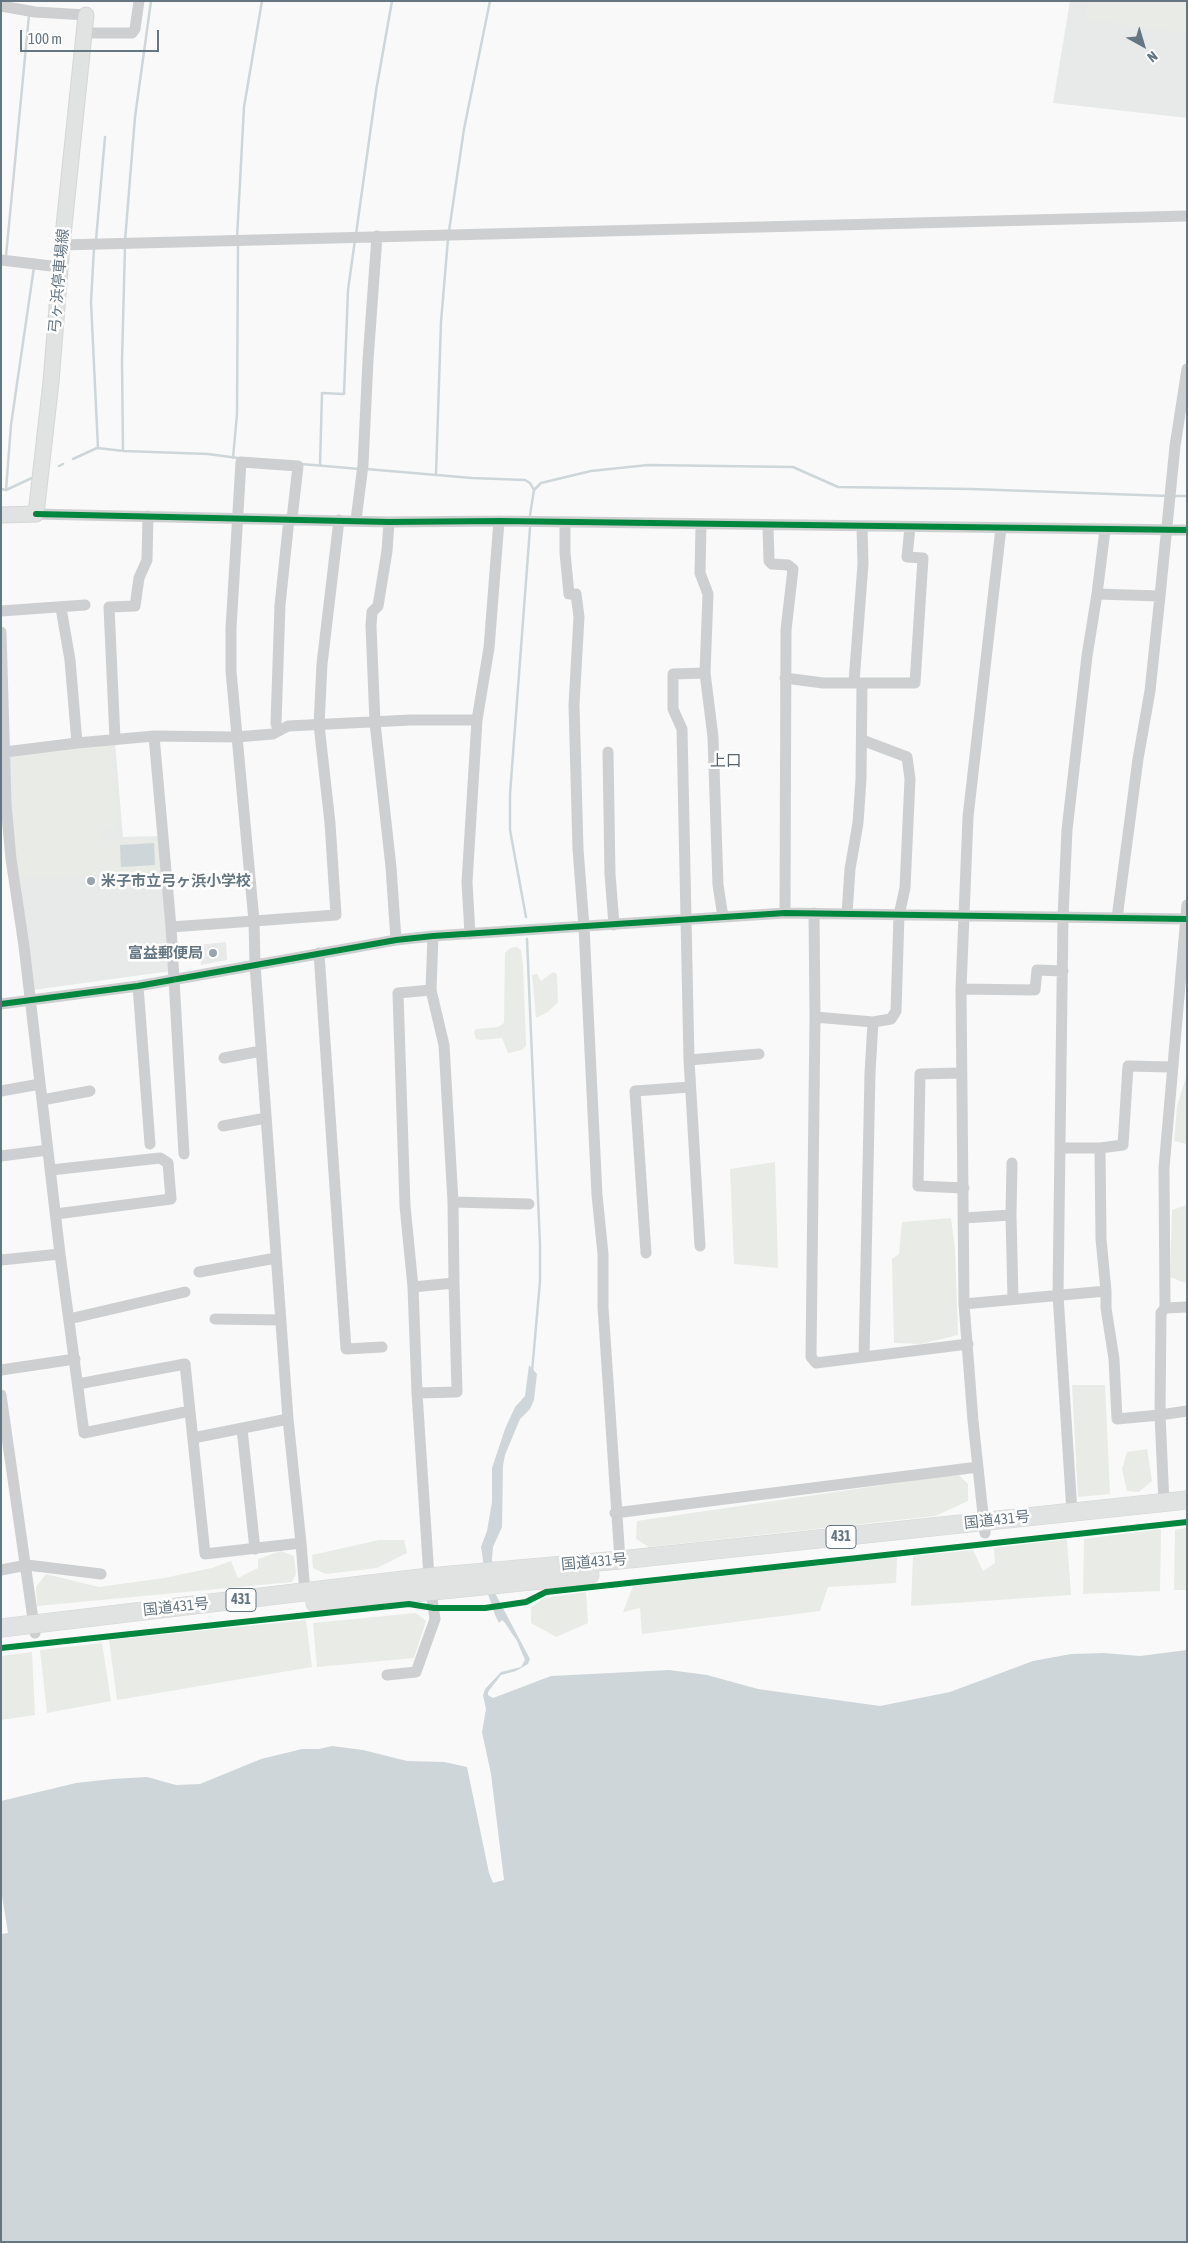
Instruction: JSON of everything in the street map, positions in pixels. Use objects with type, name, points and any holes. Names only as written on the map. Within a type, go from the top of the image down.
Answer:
[{"type":"highway","name":"国道431号","points":[[1,1628],[34,1628],[429,1584],[984,1527],[1072,1512],[1187,1500]]},
{"type":"highway","name":"国道431号","points":[[489,1578],[620,1560],[984,1527],[1187,1511]]},
{"type":"highway","name":"国道431号","points":[[1,1638],[34,1628],[305,1593],[429,1584]]},
{"type":"main road","name":"弓ヶ浜停車場線","points":[[36,514],[51,382],[62,245],[86,14]]},
{"type":"main road","points":[[1,515],[36,514]]},
{"type":"street","points":[[84,33],[132,33],[135,29],[139,1]]},
{"type":"street","points":[[1,6],[35,12],[86,14]]},
{"type":"street","points":[[62,245],[1187,216]]},
{"type":"street","points":[[356,520],[363,465],[377,236]]},
{"type":"street","points":[[1,260],[60,267]]},
{"type":"street","points":[[1117,918],[1138,759],[1150,691],[1175,446],[1187,369]]},
{"type":"street","points":[[278,731],[276,723],[280,605],[298,466],[241,462],[231,628],[231,672],[254,921],[255,964],[280,1320],[305,1593]]},
{"type":"street","points":[[36,514],[389,522],[499,521],[1187,530]]},
{"type":"street","points":[[116,739],[109,607],[135,606],[139,578],[147,560],[148,516]]},
{"type":"street","points":[[171,927],[336,915],[330,823],[319,725],[322,664],[339,520]]},
{"type":"street","points":[[470,934],[468,882],[477,720],[489,648],[499,521]]},
{"type":"street","points":[[389,522],[387,551],[378,606],[372,612],[375,723],[391,867],[396,940]]},
{"type":"street","points":[[565,523],[565,553],[569,594],[576,594],[579,617],[574,705],[578,849],[584,927],[615,1513],[620,1560]]},
{"type":"street","points":[[701,525],[700,573],[708,594],[706,673],[713,737],[718,885],[723,917]]},
{"type":"street","points":[[768,526],[769,561],[772,564],[788,565],[793,569],[786,630],[785,913]]},
{"type":"street","points":[[847,914],[850,869],[858,823],[862,740],[858,683],[863,564],[862,526]]},
{"type":"street","points":[[785,678],[823,683],[915,683],[923,558],[907,557],[910,527]]},
{"type":"street","points":[[984,1527],[964,1304],[964,1188],[961,1073],[962,916],[968,817],[1001,528]]},
{"type":"street","points":[[1072,1512],[1058,1295],[1063,917],[1067,830],[1087,656],[1105,530]]},
{"type":"street","points":[[1097,594],[1160,596]]},
{"type":"street","points":[[1,611],[85,605]]},
{"type":"street","points":[[61,608],[70,660],[76,743]]},
{"type":"street","points":[[1,632],[6,859],[29,1002],[84,1433],[190,1411]]},
{"type":"street","points":[[700,1246],[689,1060],[682,729],[673,709],[672,674],[706,673]]},
{"type":"street","points":[[5,752],[154,736],[236,737],[273,734],[288,726],[411,720],[477,720]]},
{"type":"street","points":[[154,736],[171,927],[184,1154]]},
{"type":"street","points":[[815,1017],[874,1022],[891,1018],[896,1011],[899,915],[905,888],[910,779],[907,757],[862,740]]},
{"type":"street","points":[[608,752],[610,874],[614,925]]},
{"type":"street","points":[[1164,1503],[1160,1415],[1161,1313],[1165,1308],[1164,1168],[1171,1067],[1187,905]]},
{"type":"street","points":[[1,1004],[29,1002],[138,986],[319,953],[396,940],[433,936],[785,913],[1186,919]]},
{"type":"street","points":[[814,913],[815,1017],[811,1357],[816,1362],[968,1344]]},
{"type":"street","points":[[417,1393],[457,1392],[453,1202],[444,1046],[431,990],[433,936]]},
{"type":"street","points":[[319,953],[346,1349],[382,1347]]},
{"type":"street","points":[[961,989],[1035,990],[1037,970],[1063,971]]},
{"type":"street","points":[[138,986],[150,1144]]},
{"type":"street","points":[[387,1675],[416,1672],[434,1619],[434,1608],[429,1584],[417,1393],[413,1288],[405,1206],[398,993],[431,990]]},
{"type":"street","points":[[864,1357],[870,1073],[874,1022]]},
{"type":"street","points":[[224,1058],[261,1051]]},
{"type":"street","points":[[689,1060],[759,1054]]},
{"type":"street","points":[[1060,1148],[1100,1148],[1123,1145],[1128,1066],[1171,1067]]},
{"type":"street","points":[[961,1073],[920,1074],[918,1186],[964,1188]]},
{"type":"street","points":[[1,1091],[40,1084]]},
{"type":"street","points":[[646,1253],[636,1091],[690,1087]]},
{"type":"street","points":[[42,1100],[90,1091]]},
{"type":"street","points":[[223,1126],[266,1118]]},
{"type":"street","points":[[1100,1148],[1101,1239],[1106,1308],[1114,1359],[1117,1419],[1187,1411]]},
{"type":"street","points":[[1,1156],[48,1150]]},
{"type":"street","points":[[51,1170],[160,1158],[168,1163],[171,1199],[56,1214]]},
{"type":"street","points":[[1012,1163],[1013,1299]]},
{"type":"street","points":[[453,1202],[529,1204]]},
{"type":"street","points":[[964,1218],[1011,1215]]},
{"type":"street","points":[[1,1260],[60,1254]]},
{"type":"street","points":[[199,1272],[276,1258]]},
{"type":"street","points":[[413,1288],[454,1283]]},
{"type":"street","points":[[964,1304],[1106,1291]]},
{"type":"street","points":[[69,1319],[185,1292]]},
{"type":"street","points":[[1165,1308],[1187,1307]]},
{"type":"street","points":[[215,1319],[280,1320]]},
{"type":"street","points":[[1,1370],[75,1359]]},
{"type":"street","points":[[78,1384],[185,1364],[205,1554],[301,1543]]},
{"type":"street","points":[[2,1400],[5,1456],[26,1565],[34,1628]]},
{"type":"street","points":[[193,1438],[242,1430],[288,1419]]},
{"type":"street","points":[[242,1430],[255,1549]]},
{"type":"street","points":[[615,1513],[978,1467]]},
{"type":"street","points":[[1,1570],[26,1565],[100,1574]]},
{"type":"shaded area","points":[[1070,1],[1187,1],[1187,118],[1053,103]]},
{"type":"shaded area","points":[[1088,1],[1187,1],[1187,34],[1085,19]]},
{"type":"shaded area","name":"米子市立弓ヶ浜小学校","points":[[115,742],[123,837],[161,836],[171,971],[33,990],[14,857],[8,760],[15,752]]},
{"type":"shaded area","points":[[113,744],[116,829],[99,832],[99,841],[158,839],[160,872],[100,877],[99,875],[20,878],[13,838],[10,761],[16,753]]},
{"type":"shaded area","points":[[154,843],[155,865],[121,867],[120,845]]},
{"type":"shaded area","points":[[226,942],[227,960],[201,965],[198,945]]},
{"type":"shaded area","points":[[517,947],[521,950],[523,965],[526,1046],[522,1050],[508,1053],[502,1038],[476,1039],[474,1032],[476,1029],[498,1027],[504,1023],[505,953],[510,948]]},
{"type":"shaded area","points":[[553,972],[557,974],[558,1002],[548,1012],[536,1018],[532,975],[537,974],[541,981]]},
{"type":"shaded area","points":[[1187,1074],[1187,1144],[1174,1141],[1177,1106]]},
{"type":"shaded area","points":[[775,1162],[778,1268],[734,1264],[730,1169]]},
{"type":"shaded area","points":[[1187,1205],[1187,1272],[1185,1283],[1170,1277],[1172,1210]]},
{"type":"shaded area","points":[[951,1218],[955,1249],[958,1335],[921,1344],[894,1343],[892,1259],[899,1254],[902,1222]]},
{"type":"shaded area","points":[[529,1365],[537,1374],[534,1400],[530,1409],[520,1419],[505,1455],[503,1466],[502,1527],[493,1547],[492,1559],[496,1595],[530,1659],[528,1664],[516,1671],[501,1675],[488,1692],[488,1695],[493,1698],[551,1676],[669,1670],[707,1675],[758,1689],[880,1706],[950,1692],[1033,1661],[1071,1654],[1104,1653],[1140,1656],[1187,1650],[1187,2242],[1,2242],[1,1934],[8,1933],[1,1890],[1,1801],[76,1783],[112,1779],[147,1777],[176,1785],[200,1784],[261,1759],[302,1749],[319,1749],[332,1746],[363,1750],[407,1761],[444,1762],[467,1767],[489,1873],[493,1883],[504,1880],[491,1774],[482,1732],[486,1709],[483,1695],[485,1689],[501,1672],[521,1667],[525,1660],[517,1641],[505,1623],[502,1620],[499,1623],[495,1615],[488,1594],[481,1547],[487,1531],[492,1502],[492,1468],[505,1429],[515,1407],[525,1396]]},
{"type":"shaded area","points":[[1072,1385],[1105,1385],[1110,1494],[1078,1497]]},
{"type":"shaded area","points":[[1147,1449],[1152,1481],[1139,1492],[1127,1491],[1122,1469],[1127,1452]]},
{"type":"shaded area","points":[[958,1474],[968,1484],[968,1501],[935,1516],[649,1547],[636,1539],[637,1521]]},
{"type":"shaded area","points":[[1187,1528],[1187,1590],[1174,1590],[1175,1530]]},
{"type":"shaded area","points":[[1161,1529],[1160,1591],[1083,1594],[1084,1539]]},
{"type":"shaded area","points":[[1067,1539],[1071,1595],[911,1606],[913,1556],[973,1550],[983,1571],[995,1563],[994,1548]]},
{"type":"shaded area","points":[[379,1540],[404,1540],[407,1553],[377,1568],[326,1574],[313,1568],[312,1555]]},
{"type":"shaded area","points":[[281,1551],[294,1556],[296,1574],[292,1582],[37,1606],[36,1587],[46,1574],[99,1587],[164,1578],[212,1568],[231,1561],[238,1578],[258,1568],[258,1559]]},
{"type":"shaded area","points":[[897,1557],[896,1583],[828,1587],[820,1611],[642,1634],[640,1608],[623,1612],[633,1586]]},
{"type":"shaded area","points":[[586,1592],[588,1623],[556,1637],[531,1623],[531,1607],[544,1598]]},
{"type":"shaded area","points":[[416,1613],[426,1621],[414,1658],[317,1667],[313,1623]]},
{"type":"shaded area","points":[[306,1620],[312,1667],[117,1700],[109,1640]]},
{"type":"shaded area","points":[[102,1643],[111,1701],[47,1713],[40,1650]]},
{"type":"shaded area","points":[[32,1652],[35,1715],[1,1720],[1,1656]]},
{"type":"waterway","points":[[125,241],[135,117],[151,1]]},
{"type":"waterway","points":[[237,238],[244,107],[262,1]]},
{"type":"waterway","points":[[356,234],[376,91],[392,1]]},
{"type":"waterway","points":[[449,231],[464,129],[490,1]]},
{"type":"waterway","points":[[6,256],[29,15]]},
{"type":"waterway","points":[[96,240],[105,137]]},
{"type":"waterway","points":[[436,474],[441,322],[448,239]]},
{"type":"waterway","points":[[320,465],[322,393],[344,394],[348,290],[355,240]]},
{"type":"waterway","points":[[233,458],[237,414],[238,244]]},
{"type":"waterway","points":[[123,451],[122,361],[125,246]]},
{"type":"waterway","points":[[94,248],[91,302],[98,448]]},
{"type":"waterway","points":[[6,490],[11,425],[34,267]]},
{"type":"waterway","points":[[73,459],[97,448],[124,451],[208,454],[238,458]]},
{"type":"waterway","points":[[59,466],[63,464]]},
{"type":"waterway","points":[[301,464],[360,469]]},
{"type":"waterway","points":[[530,515],[534,490],[541,483],[591,471],[648,465],[793,467],[838,487],[971,489],[1168,496]]},
{"type":"waterway","points":[[366,469],[472,478],[525,480],[530,483],[534,490]]},
{"type":"waterway","points":[[1,489],[6,490],[34,477]]},
{"type":"waterway","points":[[1173,496],[1187,496]]},
{"type":"waterway","points":[[526,917],[510,830],[510,794],[530,528]]},
{"type":"waterway","points":[[527,939],[540,1245],[540,1281],[532,1372]]},
{"type":"cycle path","points":[[36,514],[389,522],[499,521],[1187,530]]},
{"type":"cycle path","points":[[1,1004],[138,986],[396,940],[433,936],[785,913],[1187,919]]},
{"type":"cycle path","points":[[1,1648],[409,1604],[434,1608],[485,1608],[526,1602],[546,1592],[1187,1522]]},
{"type":"place","name":"米子市立弓ヶ浜小学校","points":[[91,881]]},
{"type":"place","name":"富益郵便局","points":[[213,953]]},
{"type":"district","name":"上口","points":[[726,761]]}]
